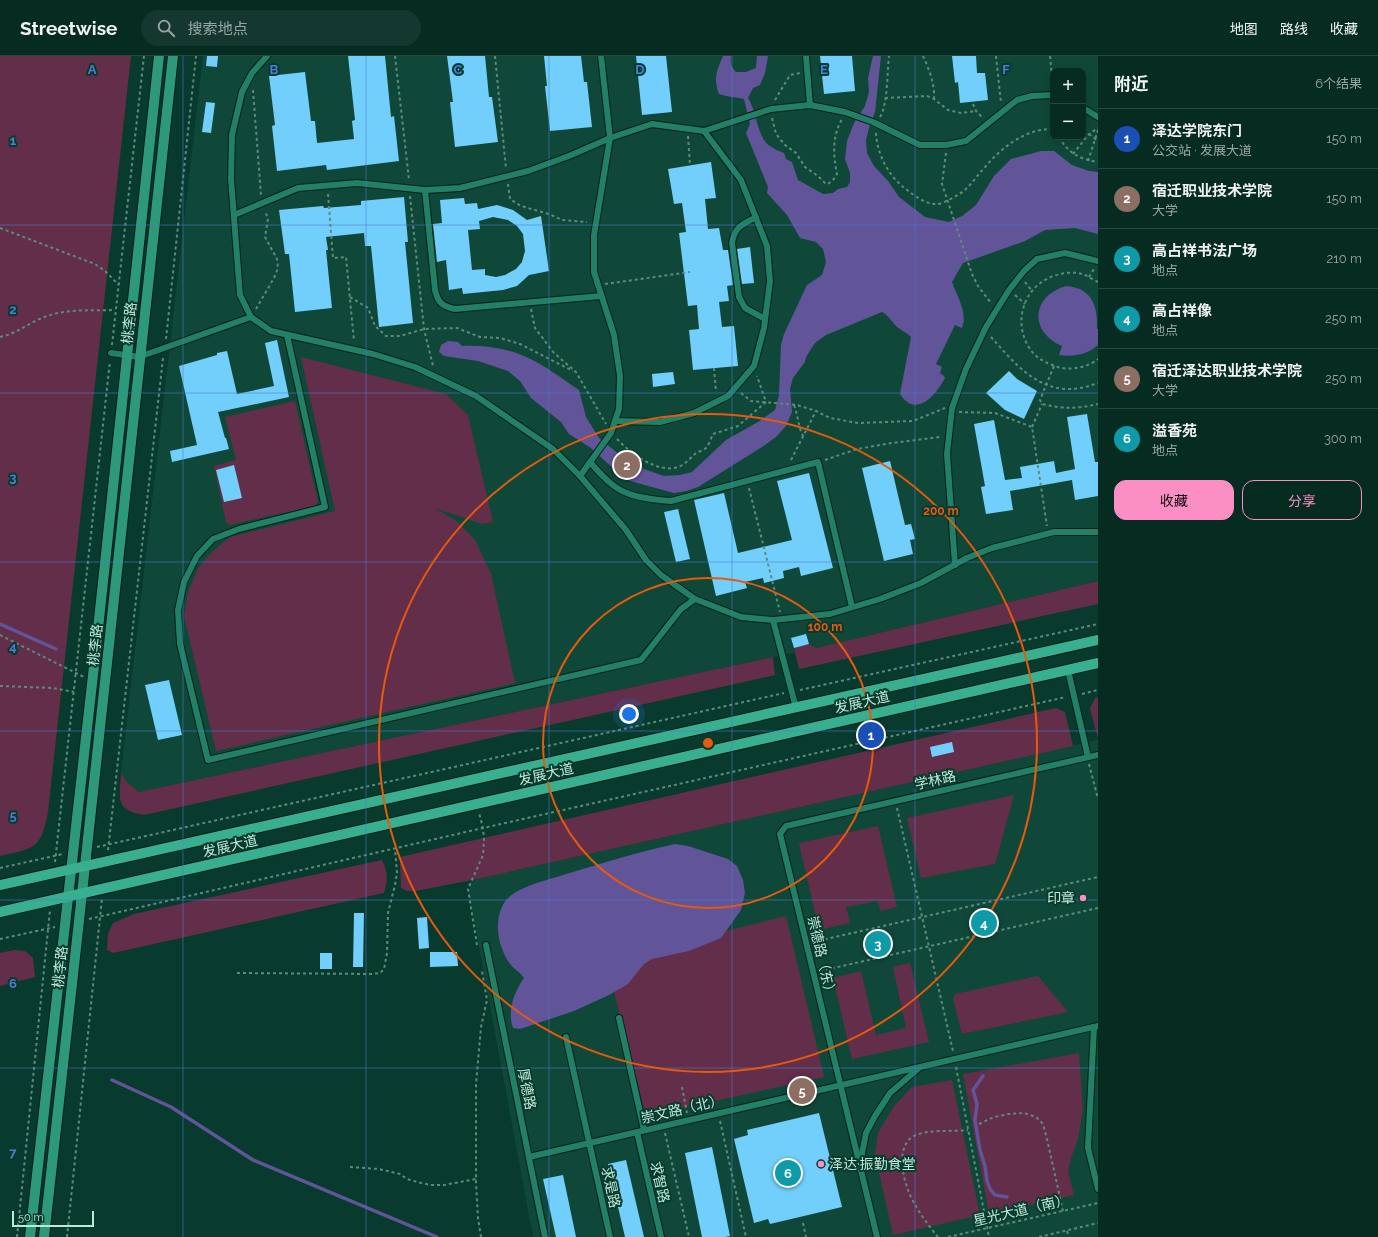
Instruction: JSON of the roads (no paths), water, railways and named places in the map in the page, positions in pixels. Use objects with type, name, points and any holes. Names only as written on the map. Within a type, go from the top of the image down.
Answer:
[{"type":"main road","name":"桃李路","points":[[30,1237],[159,56]]},
{"type":"main road","name":"桃李路","points":[[44,1237],[173,56]]},
{"type":"main road","name":"发展大道","points":[[0,886],[1098,640]]},
{"type":"main road","name":"发展大道","points":[[0,912],[1098,663]]},
{"type":"lane","points":[[267,56],[252,73],[242,92],[232,135],[231,179],[240,295],[251,317],[271,331],[373,354],[415,367],[476,396],[553,448],[580,476],[626,530],[646,560],[661,575],[694,599],[741,617],[773,620],[830,614],[880,599],[921,583],[967,558],[992,548],[1054,532],[1098,532]]},
{"type":"lane","points":[[580,476],[611,433],[619,409],[620,376],[614,335],[594,272],[594,234],[610,138],[601,56]]},
{"type":"lane","points":[[806,56],[810,105]]},
{"type":"lane","points":[[234,215],[298,188],[356,183],[425,190],[460,188],[528,171],[569,156],[610,138],[652,124],[704,131],[771,109],[810,105],[848,113],[873,122],[920,145],[949,144],[966,141],[1017,100],[1032,96],[1050,95]]},
{"type":"lane","points":[[1086,110],[1098,116]]},
{"type":"lane","points":[[615,421],[660,422],[694,413],[728,396],[754,366],[765,319],[770,281],[767,246],[741,180],[704,131]]},
{"type":"lane","points":[[425,190],[435,290],[437,298],[445,306],[455,309],[601,296]]},
{"type":"lane","points":[[756,217],[738,227],[734,234],[732,243],[739,297],[745,308],[765,319]]},
{"type":"lane","points":[[955,565],[947,454],[953,405],[966,369],[985,330],[1009,290],[1024,271],[1037,259],[1065,253],[1098,261]]},
{"type":"lane","points":[[111,353],[140,357],[251,317]]},
{"type":"lane","points":[[287,335],[325,507],[239,529],[212,539],[197,556],[184,582],[178,610],[180,644],[208,760],[641,660],[681,609],[694,599]]},
{"type":"lane","points":[[590,462],[617,489],[640,497],[671,501],[818,462],[852,607]]},
{"type":"lane","points":[[773,620],[796,708]]},
{"type":"lane","points":[[1068,670],[1088,757]]},
{"type":"lane","name":"学林路","points":[[780,834],[786,826],[1098,755]]},
{"type":"lane","name":"崇德路（东）","points":[[780,834],[877,1237]]},
{"type":"lane","name":"厚德路","points":[[486,945],[545,1237]]},
{"type":"lane","points":[[619,1018],[644,1130]]},
{"type":"lane","points":[[1096,1026],[1088,1148],[1098,1189]]},
{"type":"lane","name":"崇文路（北）","points":[[529,1157],[1096,1026]]},
{"type":"lane","name":"求是路","points":[[566,1037],[610,1237]]},
{"type":"lane","points":[[860,1166],[866,1133],[875,1116],[890,1093],[920,1067]]},
{"type":"lane","name":"求智路","points":[[637,1132],[661,1237]]},
{"type":"waterway","points":[[0,624],[56,649]]},
{"type":"waterway","points":[[983,1076],[973,1090],[977,1104],[975,1120],[980,1150],[990,1189],[995,1195],[1007,1197]]},
{"type":"waterway","points":[[112,1080],[171,1107],[253,1160],[437,1237]]},
{"type":"place","name":"宿迁职业技术学院","points":[[627,465]]},
{"type":"place","name":"泽达学院东门","points":[[871,735]]},
{"type":"place","name":"印章","points":[[1083,898]]},
{"type":"place","name":"高占祥像","points":[[984,923]]},
{"type":"place","name":"高占祥书法广场","points":[[878,944]]},
{"type":"place","name":"宿迁泽达职业技术学院","points":[[802,1091]]},
{"type":"place","name":"泽达·振勤食堂","points":[[821,1164]]},
{"type":"place","name":"溢香苑","points":[[788,1173]]}]
